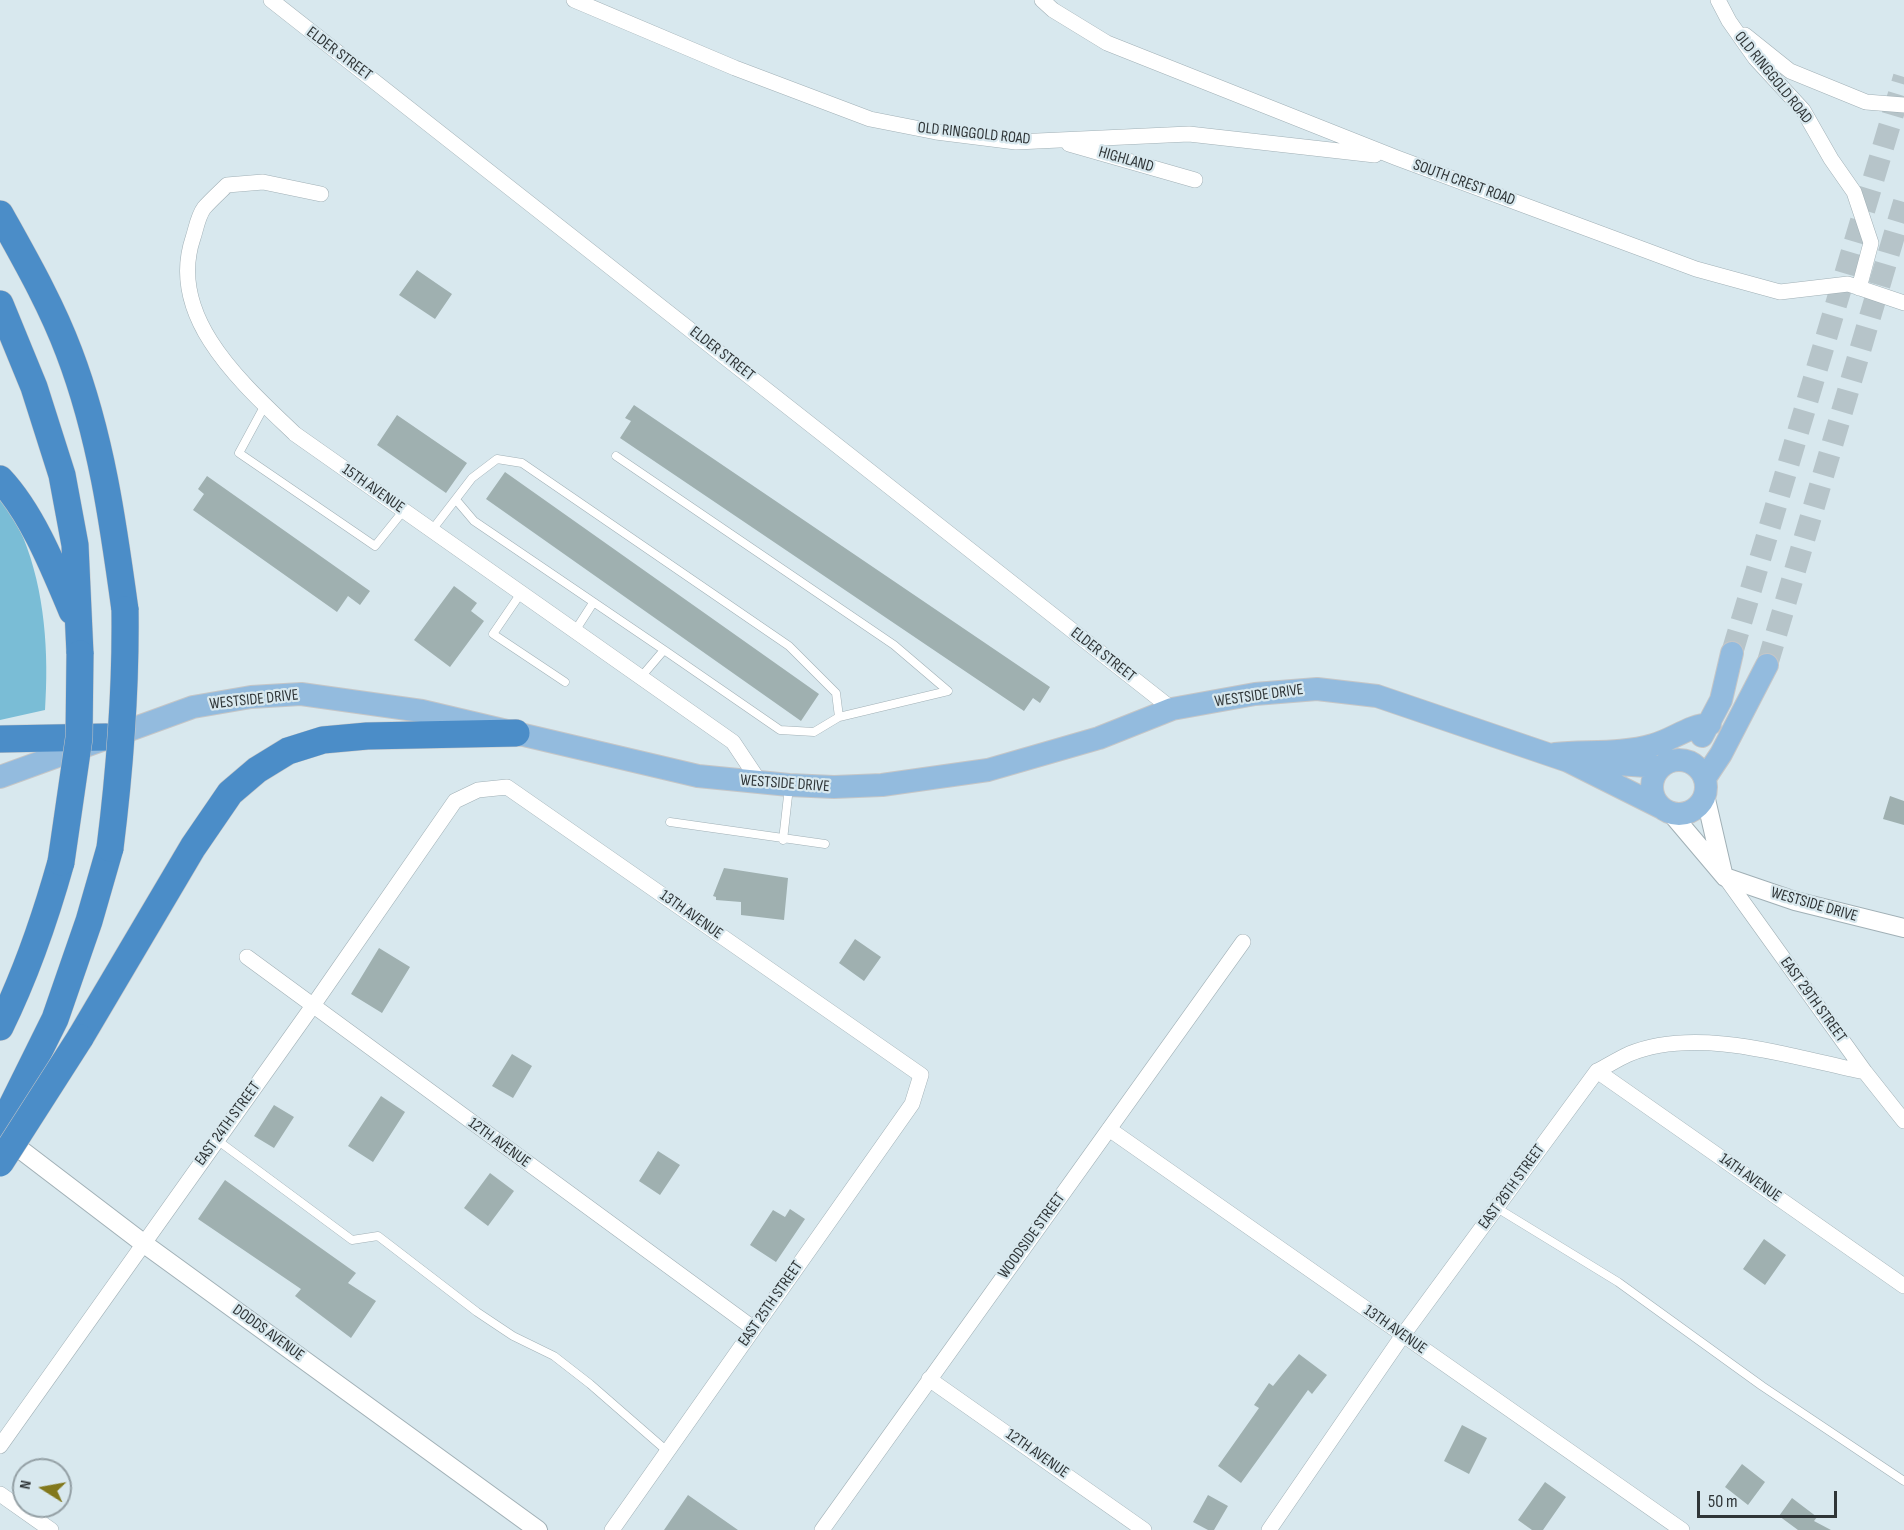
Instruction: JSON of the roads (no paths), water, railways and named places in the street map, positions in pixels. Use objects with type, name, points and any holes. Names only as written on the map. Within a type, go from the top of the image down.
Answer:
[{"type":"highway","points":[[0,214],[36,280],[69,352],[95,434],[114,524],[125,610],[126,694],[121,761],[110,848],[86,930],[55,1019],[0,1132]]},
{"type":"highway","points":[[0,304],[9,321],[34,387],[62,475],[75,545],[80,641],[79,738],[61,862],[43,926],[17,992],[0,1027]]},
{"type":"highway","points":[[0,479],[11,490],[53,565],[80,641]]},
{"type":"highway","points":[[0,1163],[80,1038],[193,847],[230,793],[257,770],[288,751],[323,740],[367,736],[516,733]]},
{"type":"highway","points":[[0,739],[106,737]]},
{"type":"main road","points":[[1732,653],[1720,700],[1710,724],[1699,740],[1669,764],[1653,783],[1656,801],[1666,810],[1687,813],[1701,803],[1705,787],[1767,665]]},
{"type":"main road","name":"WESTSIDE DRIVE","points":[[0,777],[193,707],[251,698],[301,694],[422,711],[698,776],[761,784],[834,787],[882,785],[988,770],[1099,738],[1172,709],[1255,694],[1317,689],[1377,696],[1560,758],[1666,810]]},
{"type":"main road","points":[[1560,758],[1653,745],[1698,725],[1710,724]]},
{"type":"main road","name":"WESTSIDE DRIVE","points":[[1560,758],[1669,764]]},
{"type":"main road","points":[[1669,764],[1694,765],[1705,787]]},
{"type":"street","name":"ELDER STREET","points":[[271,0],[1172,709]]},
{"type":"street","name":"OLD RINGGOLD ROAD","points":[[574,0],[735,68],[870,119],[936,132],[1016,142],[1189,134],[1397,158]]},
{"type":"street","name":"SOUTH CREST ROAD","points":[[1042,0],[1053,10],[1107,43],[1397,158],[1696,269],[1780,292],[1848,284],[1904,303]]},
{"type":"street","points":[[1707,0],[1790,71],[1866,102],[1904,105]]},
{"type":"street","name":"OLD RINGGOLD ROAD","points":[[1718,0],[1729,21],[1755,58],[1803,110],[1831,159],[1854,192],[1870,243],[1859,288]]},
{"type":"street","name":"HIGHLAND","points":[[1057,141],[1195,180]]},
{"type":"street","name":"15TH AVENUE","points":[[321,194],[263,182],[227,185],[202,210],[188,253],[190,295],[209,342],[295,435],[733,742],[761,784]]},
{"type":"street","name":"13TH AVENUE","points":[[455,801],[478,790],[507,787],[921,1075]]},
{"type":"street","name":"EAST 29TH STREET","points":[[1705,787],[1725,878]]},
{"type":"street","name":"EAST 24TH STREET","points":[[0,1446],[312,1007],[455,801]]},
{"type":"street","name":"EAST 29TH STREET","points":[[1666,810],[1725,878],[1865,1072],[1904,1121]]},
{"type":"street","name":"WESTSIDE DRIVE","points":[[1725,878],[1795,901],[1904,928]]},
{"type":"street","name":"WOODSIDE STREET","points":[[822,1530],[1243,942]]},
{"type":"street","name":"12TH AVENUE","points":[[247,957],[312,1007],[753,1328]]},
{"type":"street","name":"EAST 26TH STREET","points":[[1269,1530],[1403,1335],[1597,1071],[1631,1053],[1670,1045],[1716,1042],[1865,1072]]},
{"type":"street","name":"14TH AVENUE","points":[[1597,1071],[1904,1286]]},
{"type":"street","name":"EAST 25TH STREET","points":[[612,1530],[912,1104],[921,1075]]},
{"type":"street","name":"13TH AVENUE","points":[[1109,1129],[1682,1530]]},
{"type":"street","name":"DODDS AVENUE","points":[[0,1132],[143,1243],[538,1530]]},
{"type":"street","name":"12TH AVENUE","points":[[929,1379],[1144,1530]]},
{"type":"street","points":[[0,1494],[51,1530]]},
{"type":"lane","points":[[265,405],[239,453],[375,546],[404,510]]},
{"type":"lane","points":[[457,501],[474,521],[780,730],[814,732],[839,717],[948,691],[894,645],[616,456]]},
{"type":"lane","points":[[432,530],[457,501],[472,478],[497,459],[522,463],[789,646],[836,693],[839,717]]},
{"type":"lane","points":[[521,592],[493,634],[565,682]]},
{"type":"lane","points":[[575,631],[593,603]]},
{"type":"lane","points":[[641,677],[664,650]]},
{"type":"lane","points":[[783,840],[789,785]]},
{"type":"lane","points":[[670,822],[783,840],[825,844]]},
{"type":"lane","points":[[217,1140],[352,1239],[378,1236],[477,1312],[513,1336],[554,1356],[667,1450]]},
{"type":"lane","points":[[1497,1208],[1618,1282],[1762,1386],[1904,1481]]},
{"type":"tunnel","points":[[1732,653],[1904,77]]},
{"type":"tunnel","points":[[1767,665],[1904,202]]}]
